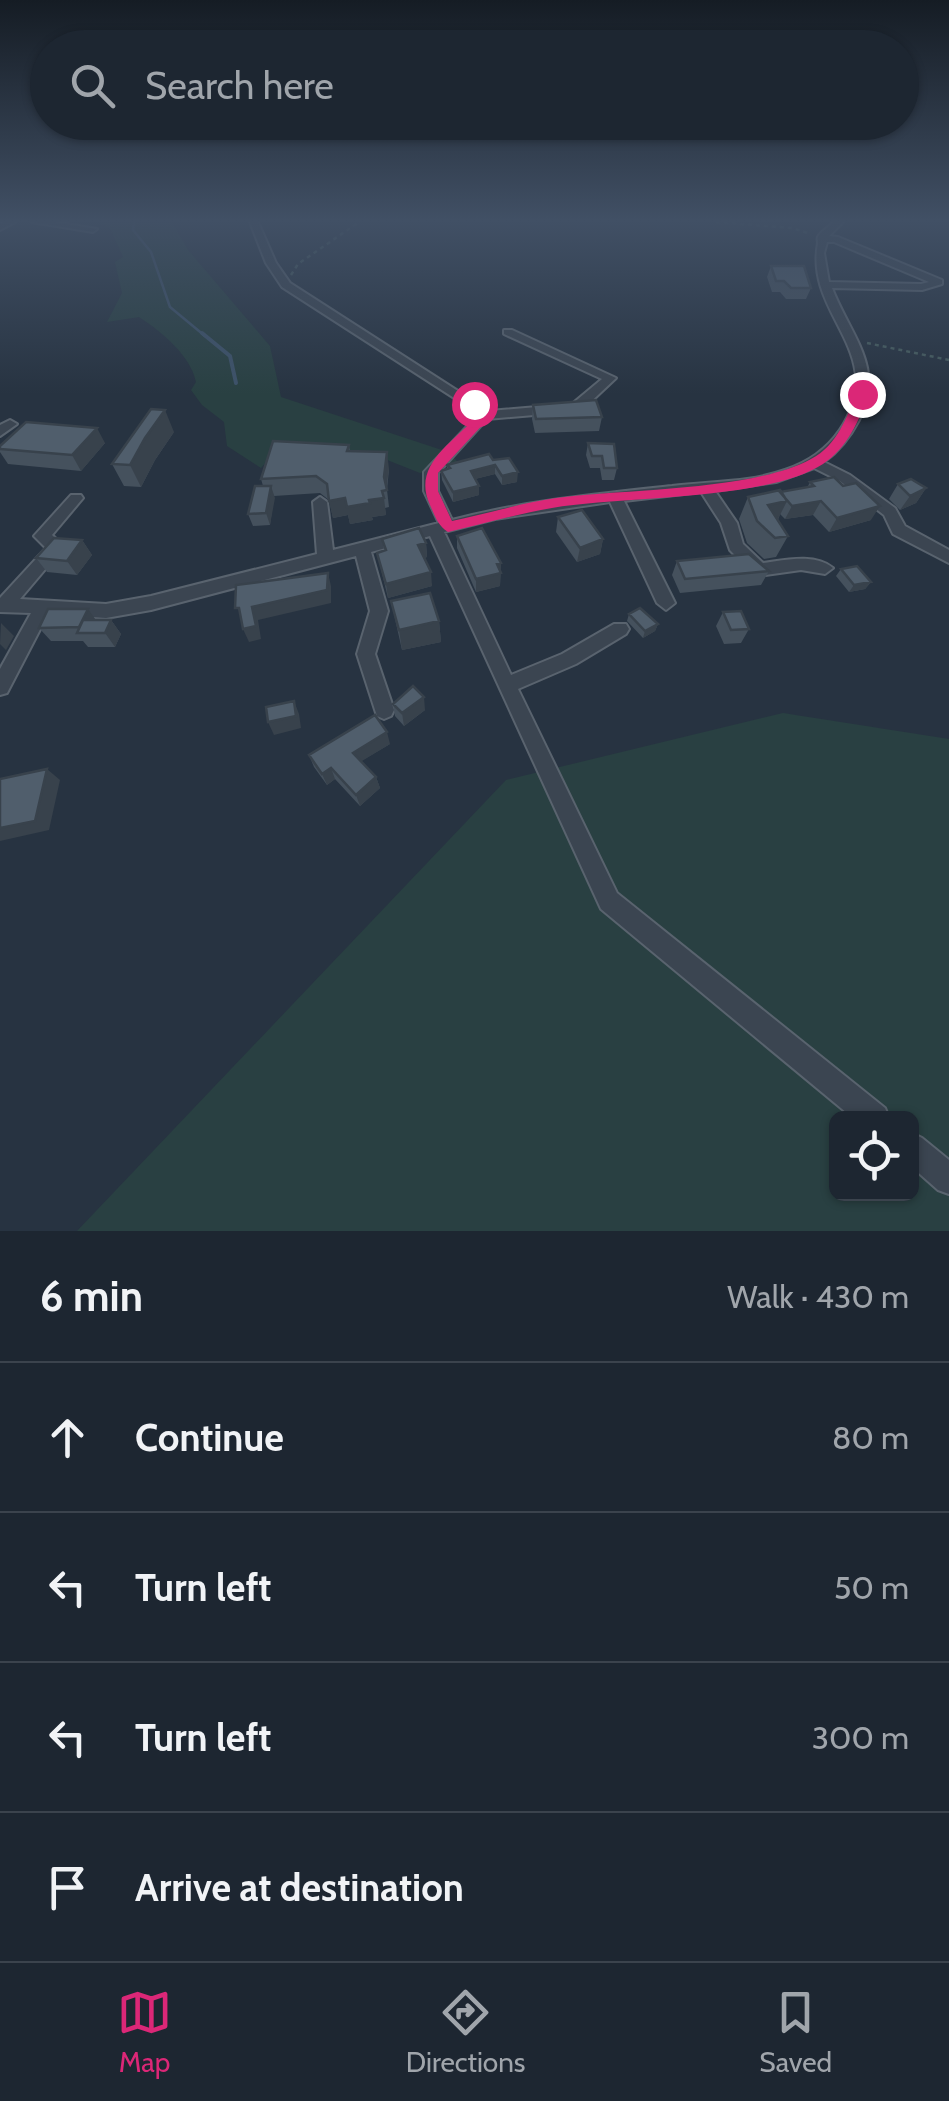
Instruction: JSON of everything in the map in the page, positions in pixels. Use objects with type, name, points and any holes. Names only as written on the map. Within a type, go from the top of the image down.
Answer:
[{"type":"street","points":[[283,279],[483,411],[431,472],[431,491],[442,529],[506,686],[609,901],[866,1111]]},
{"type":"street","points":[[2,605],[106,611],[151,603],[495,514],[782,476],[814,462],[841,439],[860,400],[864,372],[824,279]]},
{"type":"street","points":[[826,285],[922,287],[938,282],[932,279]]},
{"type":"street","points":[[482,416],[576,408],[610,378],[508,332]]},
{"type":"street","points":[[814,462],[845,478],[890,512],[899,530],[949,557]]},
{"type":"street","points":[[705,487],[729,523],[736,546],[760,570],[800,564],[824,568]]},
{"type":"street","points":[[614,497],[666,603]]},
{"type":"street","points":[[2,605],[56,547],[42,536],[76,498]]},
{"type":"street","points":[[320,502],[326,558]]},
{"type":"street","points":[[363,550],[379,610],[366,654],[384,710]]},
{"type":"street","points":[[0,687],[44,608]]},
{"type":"street","points":[[506,686],[620,630]]},
{"type":"street","points":[[919,1154],[949,1179]]},
{"type":"path","points":[[286,284],[289,279]]},
{"type":"path","points":[[849,339],[949,360]]},
{"type":"green space","points":[[119,279],[213,279],[270,346],[281,397],[448,452],[459,463],[420,473],[372,454],[280,447],[261,468],[227,446],[224,422],[202,405],[191,390],[196,382],[193,372],[174,345],[139,317],[107,322],[122,293]]},
{"type":"green space","points":[[783,713],[949,739],[949,1231],[77,1231],[506,780]]},
{"type":"building","points":[[808,279],[811,288],[791,288],[784,281],[776,281]]},
{"type":"building","points":[[596,400],[602,417],[536,419],[533,405]]},
{"type":"building","points":[[151,409],[165,410],[130,465],[112,464]]},
{"type":"building","points":[[26,422],[97,428],[72,455],[0,449]]},
{"type":"building","points":[[273,441],[349,445],[347,451],[387,452],[384,498],[347,507],[345,498],[329,501],[327,484],[316,476],[261,479]]},
{"type":"building","points":[[588,443],[614,444],[617,468],[604,468],[602,456],[592,456]]},
{"type":"building","points":[[489,454],[493,460],[509,458],[518,472],[502,476],[495,465],[471,471],[479,486],[453,492],[441,471],[450,468],[447,465]]},
{"type":"building","points":[[834,477],[843,486],[856,483],[880,506],[837,518],[821,501],[792,506],[780,492],[814,486],[810,482]]},
{"type":"building","points":[[911,479],[926,488],[910,496],[898,484]]},
{"type":"building","points":[[255,486],[271,486],[266,513],[248,514]]},
{"type":"building","points":[[780,490],[787,501],[768,505],[788,536],[775,538],[757,521],[748,497]]},
{"type":"building","points":[[582,510],[603,539],[580,548],[558,517]]},
{"type":"building","points":[[419,528],[426,543],[418,545],[431,572],[386,584],[377,553],[386,550],[382,539]]},
{"type":"building","points":[[482,528],[501,563],[497,564],[501,573],[476,579],[457,536]]},
{"type":"building","points":[[54,538],[82,540],[67,561],[36,558]]},
{"type":"building","points":[[749,554],[769,571],[685,579],[677,561]]},
{"type":"building","points":[[857,566],[871,582],[854,585],[841,569]]},
{"type":"building","points":[[328,573],[327,590],[252,607],[256,626],[243,629],[239,608],[235,608],[236,585]]},
{"type":"building","points":[[430,593],[439,621],[399,630],[391,601]]},
{"type":"building","points":[[640,608],[658,624],[645,631],[629,614]]},
{"type":"building","points":[[48,609],[88,609],[79,627],[39,628]]},
{"type":"building","points":[[741,611],[749,629],[731,630],[723,612]]},
{"type":"building","points":[[83,620],[111,620],[105,633],[77,633]]},
{"type":"building","points":[[413,686],[424,697],[402,713],[393,704]]},
{"type":"building","points":[[294,701],[296,716],[268,722],[266,707]]},
{"type":"building","points":[[375,715],[387,732],[353,753],[376,777],[356,795],[331,768],[322,774],[309,755]]},
{"type":"building","points":[[47,769],[35,821],[0,828],[0,779]]},
{"type":"waterway","points":[[160,279],[170,307],[205,336]]},
{"type":"waterway","points":[[202,333],[230,356],[236,383]]},
{"type":"route","points":[[474,404],[483,411],[481,420],[431,472],[431,491],[448,527],[553,503],[751,482],[789,474],[820,460],[841,439],[855,417],[862,394]]}]
